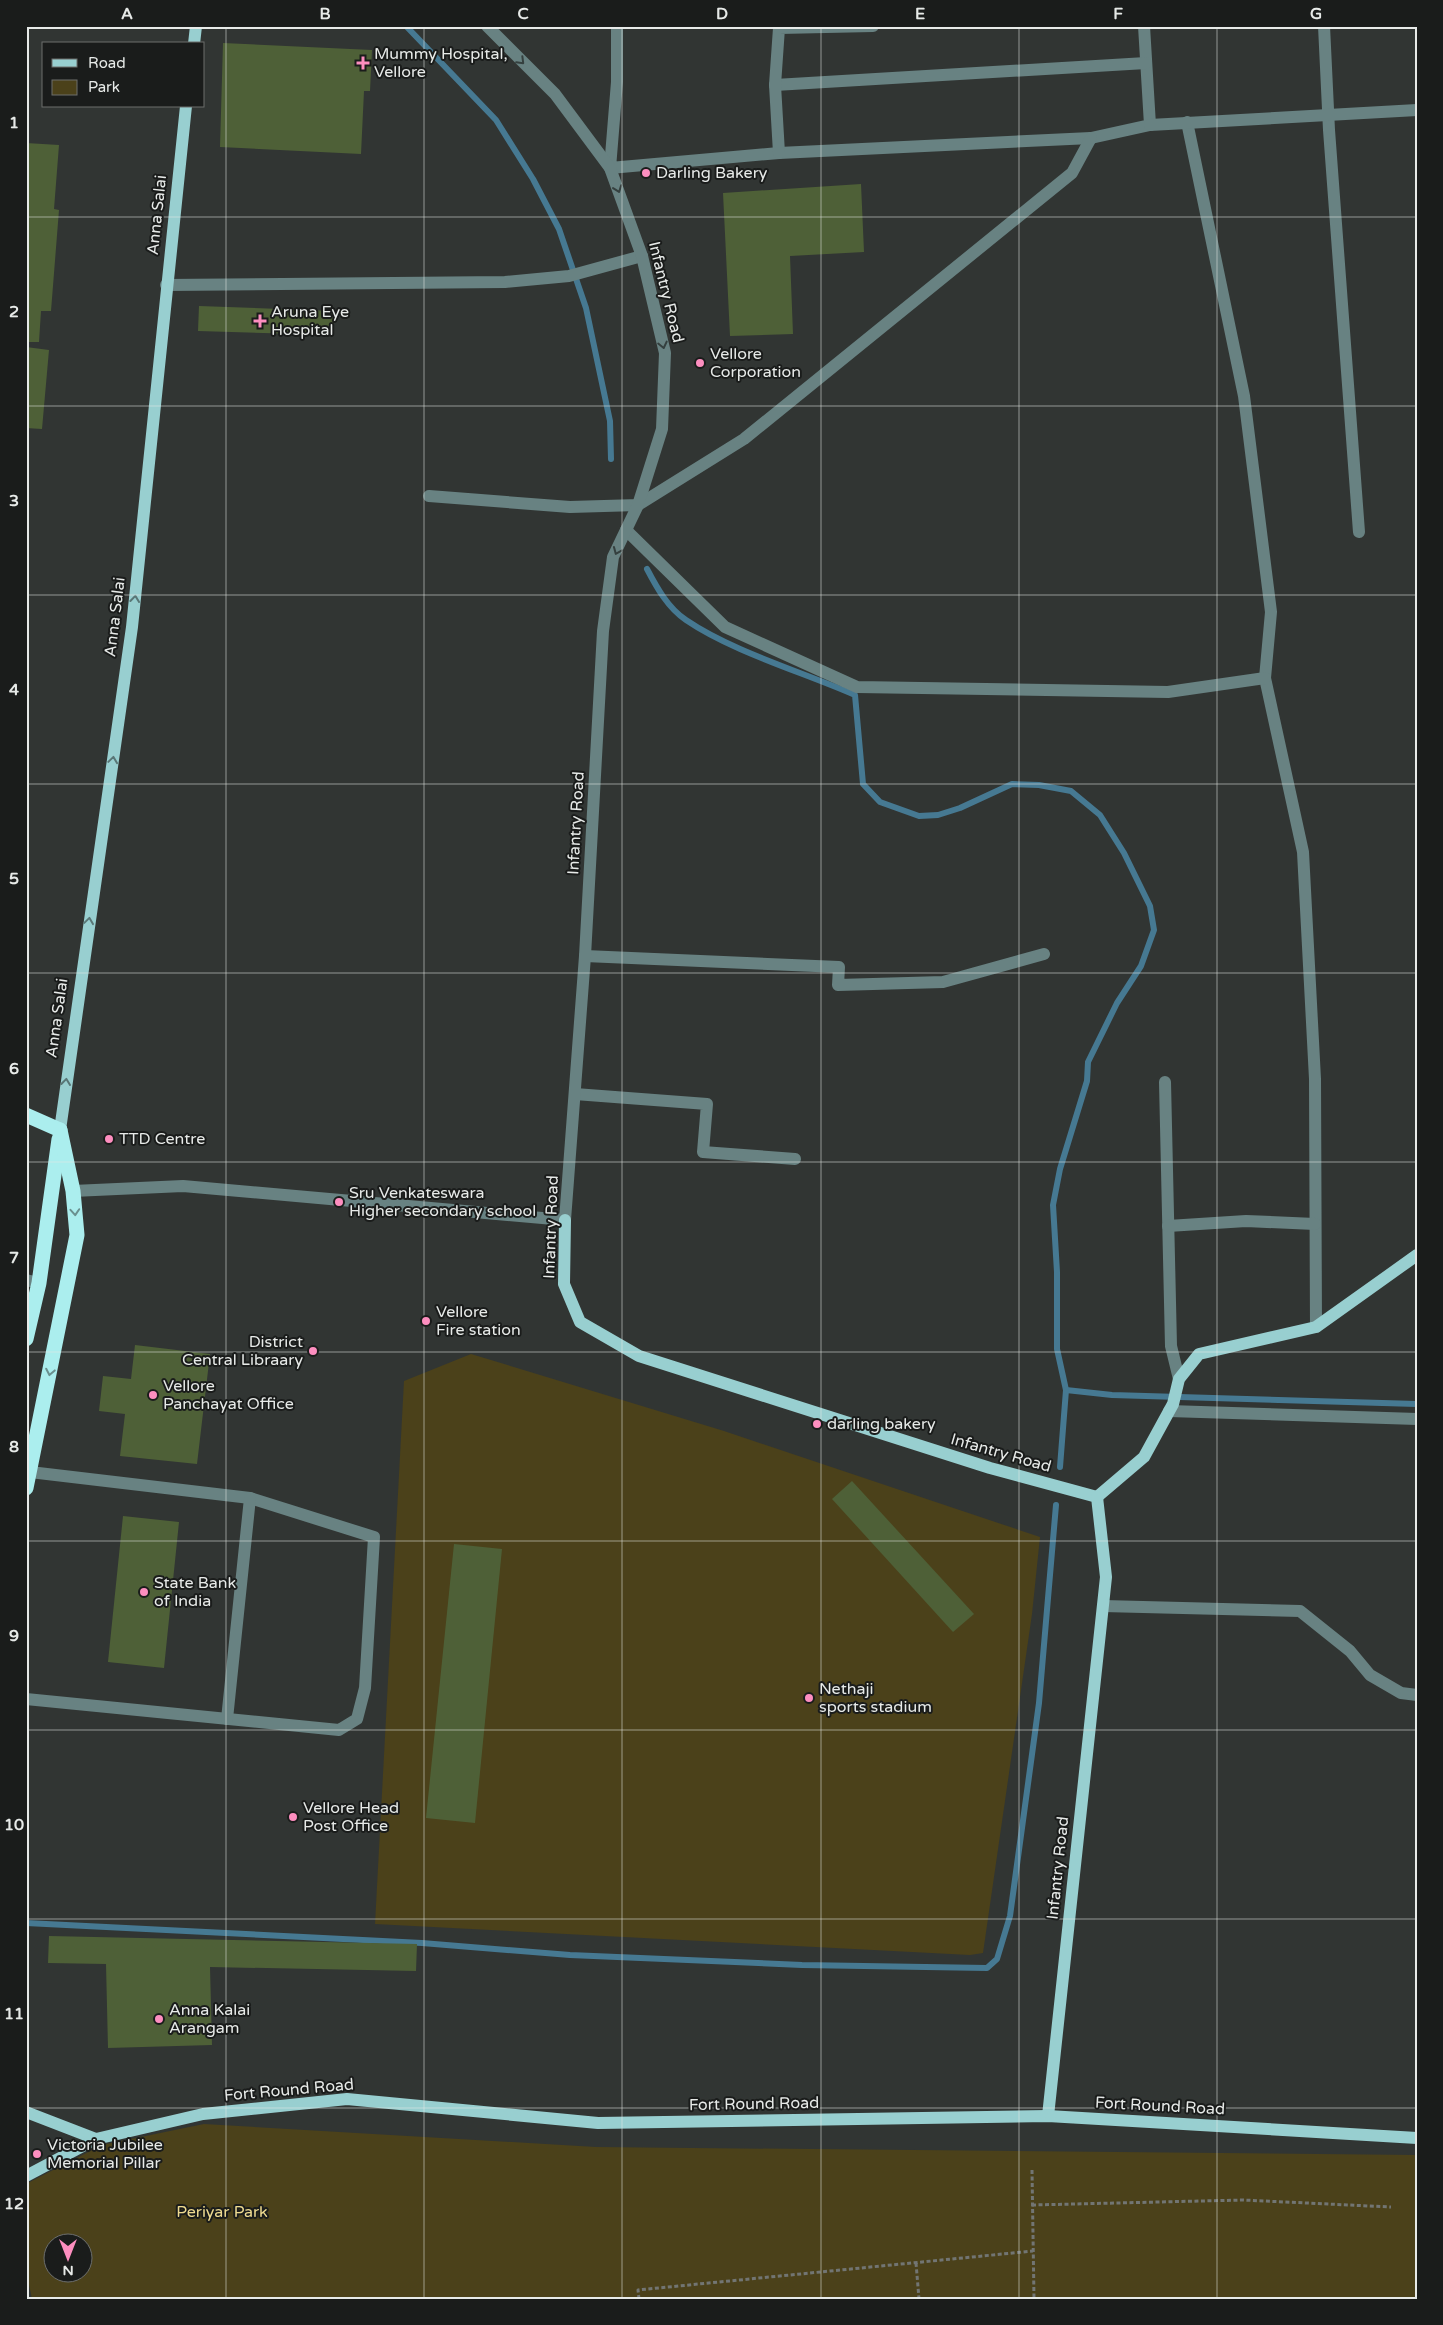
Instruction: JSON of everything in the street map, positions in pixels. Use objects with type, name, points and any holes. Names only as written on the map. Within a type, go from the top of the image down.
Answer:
[{"type":"highway","points":[[26,1115],[60,1130]]},
{"type":"highway","name":"Anna Salai","points":[[26,1488],[76,1235],[73,1191],[60,1130]]},
{"type":"highway","name":"Anna Salai","points":[[26,1339],[33,1282],[60,1130]]},
{"type":"main road","points":[[194,42],[196,26]]},
{"type":"main road","name":"Anna Salai","points":[[60,1130],[132,627],[186,108]]},
{"type":"main road","name":"Infantry Road","points":[[565,1220],[564,1284],[580,1322],[639,1356],[990,1468],[1098,1497],[1106,1577],[1048,2116]]},
{"type":"main road","points":[[1098,1497],[1144,1457],[1169,1411],[1179,1379],[1199,1354],[1316,1327],[1417,1255]]},
{"type":"main road","name":"Fort Round Road","points":[[96,2139],[203,2114],[347,2099],[598,2123],[1048,2116],[1417,2138]]},
{"type":"main road","points":[[26,2112],[96,2139]]},
{"type":"main road","points":[[26,2176],[96,2139]]},
{"type":"street","name":"Infantry Road","points":[[487,26],[555,94],[610,168],[642,256],[665,353],[662,429],[638,505],[614,558],[603,630],[586,956],[565,1220]]},
{"type":"street","points":[[617,26],[617,82],[610,168],[779,153],[1091,138],[1150,125],[1417,110]]},
{"type":"street","points":[[779,153],[775,85],[779,28],[874,26]]},
{"type":"street","points":[[1144,26],[1150,125]]},
{"type":"street","points":[[1324,26],[1359,532]]},
{"type":"street","points":[[775,85],[1146,63]]},
{"type":"street","points":[[1187,122],[1244,396],[1271,612],[1265,678],[1303,852],[1315,1079],[1316,1327]]},
{"type":"street","points":[[429,496],[570,507],[638,505],[752,433],[1072,173],[1091,138]]},
{"type":"street","points":[[166,285],[504,282],[569,276],[642,256]]},
{"type":"street","points":[[626,530],[725,627],[857,687],[1168,692],[1265,678]]},
{"type":"street","points":[[586,956],[839,967],[838,986],[943,982],[1044,954]]},
{"type":"street","points":[[1165,1082],[1171,1346],[1179,1379]]},
{"type":"street","points":[[574,1094],[707,1104],[703,1152],[795,1159]]},
{"type":"street","points":[[73,1191],[183,1186],[565,1220]]},
{"type":"street","points":[[1168,1226],[1246,1221],[1315,1224]]},
{"type":"street","points":[[1169,1411],[1417,1419]]},
{"type":"street","points":[[26,1699],[339,1730],[357,1719],[365,1688],[374,1537],[250,1498],[30,1472]]},
{"type":"street","points":[[227,1719],[250,1498]]},
{"type":"street","points":[[1103,1606],[1300,1611],[1350,1651],[1370,1675],[1401,1693],[1417,1695]]},
{"type":"path","points":[[1032,2170],[1034,2299]]},
{"type":"path","points":[[1032,2206],[1243,2200],[1391,2207]]},
{"type":"path","points":[[639,2299],[638,2290],[1033,2251]]},
{"type":"path","points":[[916,2262],[919,2299]]},
{"type":"green space","points":[[471,1354],[724,1431],[1040,1537],[1032,1614],[983,1953],[970,1955],[375,1924],[404,1381]]},
{"type":"green space","name":"Periyar Park","points":[[204,2124],[596,2147],[1417,2155],[1417,2299],[32,2299],[26,2270],[26,2184],[102,2145]]},
{"type":"building","points":[[223,43],[372,50],[370,91],[364,91],[361,154],[220,147]]},
{"type":"building","points":[[26,143],[59,145],[54,209],[59,210],[51,311],[41,311],[39,342],[26,342]]},
{"type":"building","points":[[861,184],[864,252],[790,256],[793,334],[730,336],[723,193]]},
{"type":"building","points":[[199,306],[334,311],[333,335],[198,331]]},
{"type":"building","points":[[26,347],[49,350],[42,429],[26,428]]},
{"type":"building","name":"Vellore Panchayat Office","points":[[135,1345],[210,1354],[197,1464],[120,1456],[125,1414],[99,1411],[103,1376],[131,1379]]},
{"type":"building","points":[[852,1481],[974,1614],[953,1632],[832,1499]]},
{"type":"building","name":"State Bank of India","points":[[123,1516],[179,1522],[164,1668],[108,1662]]},
{"type":"building","points":[[454,1544],[502,1549],[475,1823],[426,1818]]},
{"type":"building","points":[[49,1936],[417,1944],[416,1971],[210,1967],[212,2045],[108,2048],[106,1964],[48,1963]]},
{"type":"waterway","points":[[406,26],[496,120],[533,179],[559,229],[586,308],[610,421],[611,459]]},
{"type":"waterway","points":[[647,569],[668,604],[686,620],[746,652],[855,695],[863,784],[880,802],[919,816],[938,815],[960,808],[1012,784],[1039,785],[1071,791],[1100,815],[1124,853],[1150,906],[1154,930],[1141,966],[1117,1003],[1088,1062],[1087,1081],[1060,1169],[1053,1205],[1057,1272],[1057,1349],[1066,1390],[1112,1395],[1417,1404]]},
{"type":"waterway","points":[[1060,1467],[1066,1390]]},
{"type":"waterway","points":[[26,1923],[422,1943],[570,1955],[802,1965],[987,1968],[997,1959],[1010,1916],[1039,1703],[1056,1505]]},
{"type":"place","name":"Mummy Hospital, Vellore","points":[[363,63]]},
{"type":"place","name":"Darling Bakery","points":[[646,173]]},
{"type":"place","name":"Aruna Eye Hospital","points":[[260,321]]},
{"type":"place","name":"Vellore Corporation","points":[[700,363]]},
{"type":"place","name":"TTD Centre","points":[[109,1139]]},
{"type":"place","name":"Sru Venkateswara Higher secondary school","points":[[339,1202]]},
{"type":"place","name":"Vellore Fire station","points":[[426,1321]]},
{"type":"place","name":"District Central Libraary","points":[[313,1351]]},
{"type":"place","name":"Vellore Panchayat Office","points":[[153,1395]]},
{"type":"place","name":"darling bakery","points":[[817,1424]]},
{"type":"place","name":"State Bank of India","points":[[144,1592]]},
{"type":"place","name":"Nethaji sports stadium","points":[[809,1698]]},
{"type":"place","name":"Vellore Head Post Office","points":[[293,1817]]},
{"type":"place","name":"Anna Kalai Arangam","points":[[159,2019]]},
{"type":"place","name":"Victoria Jubilee Memorial Pillar","points":[[37,2154]]}]
